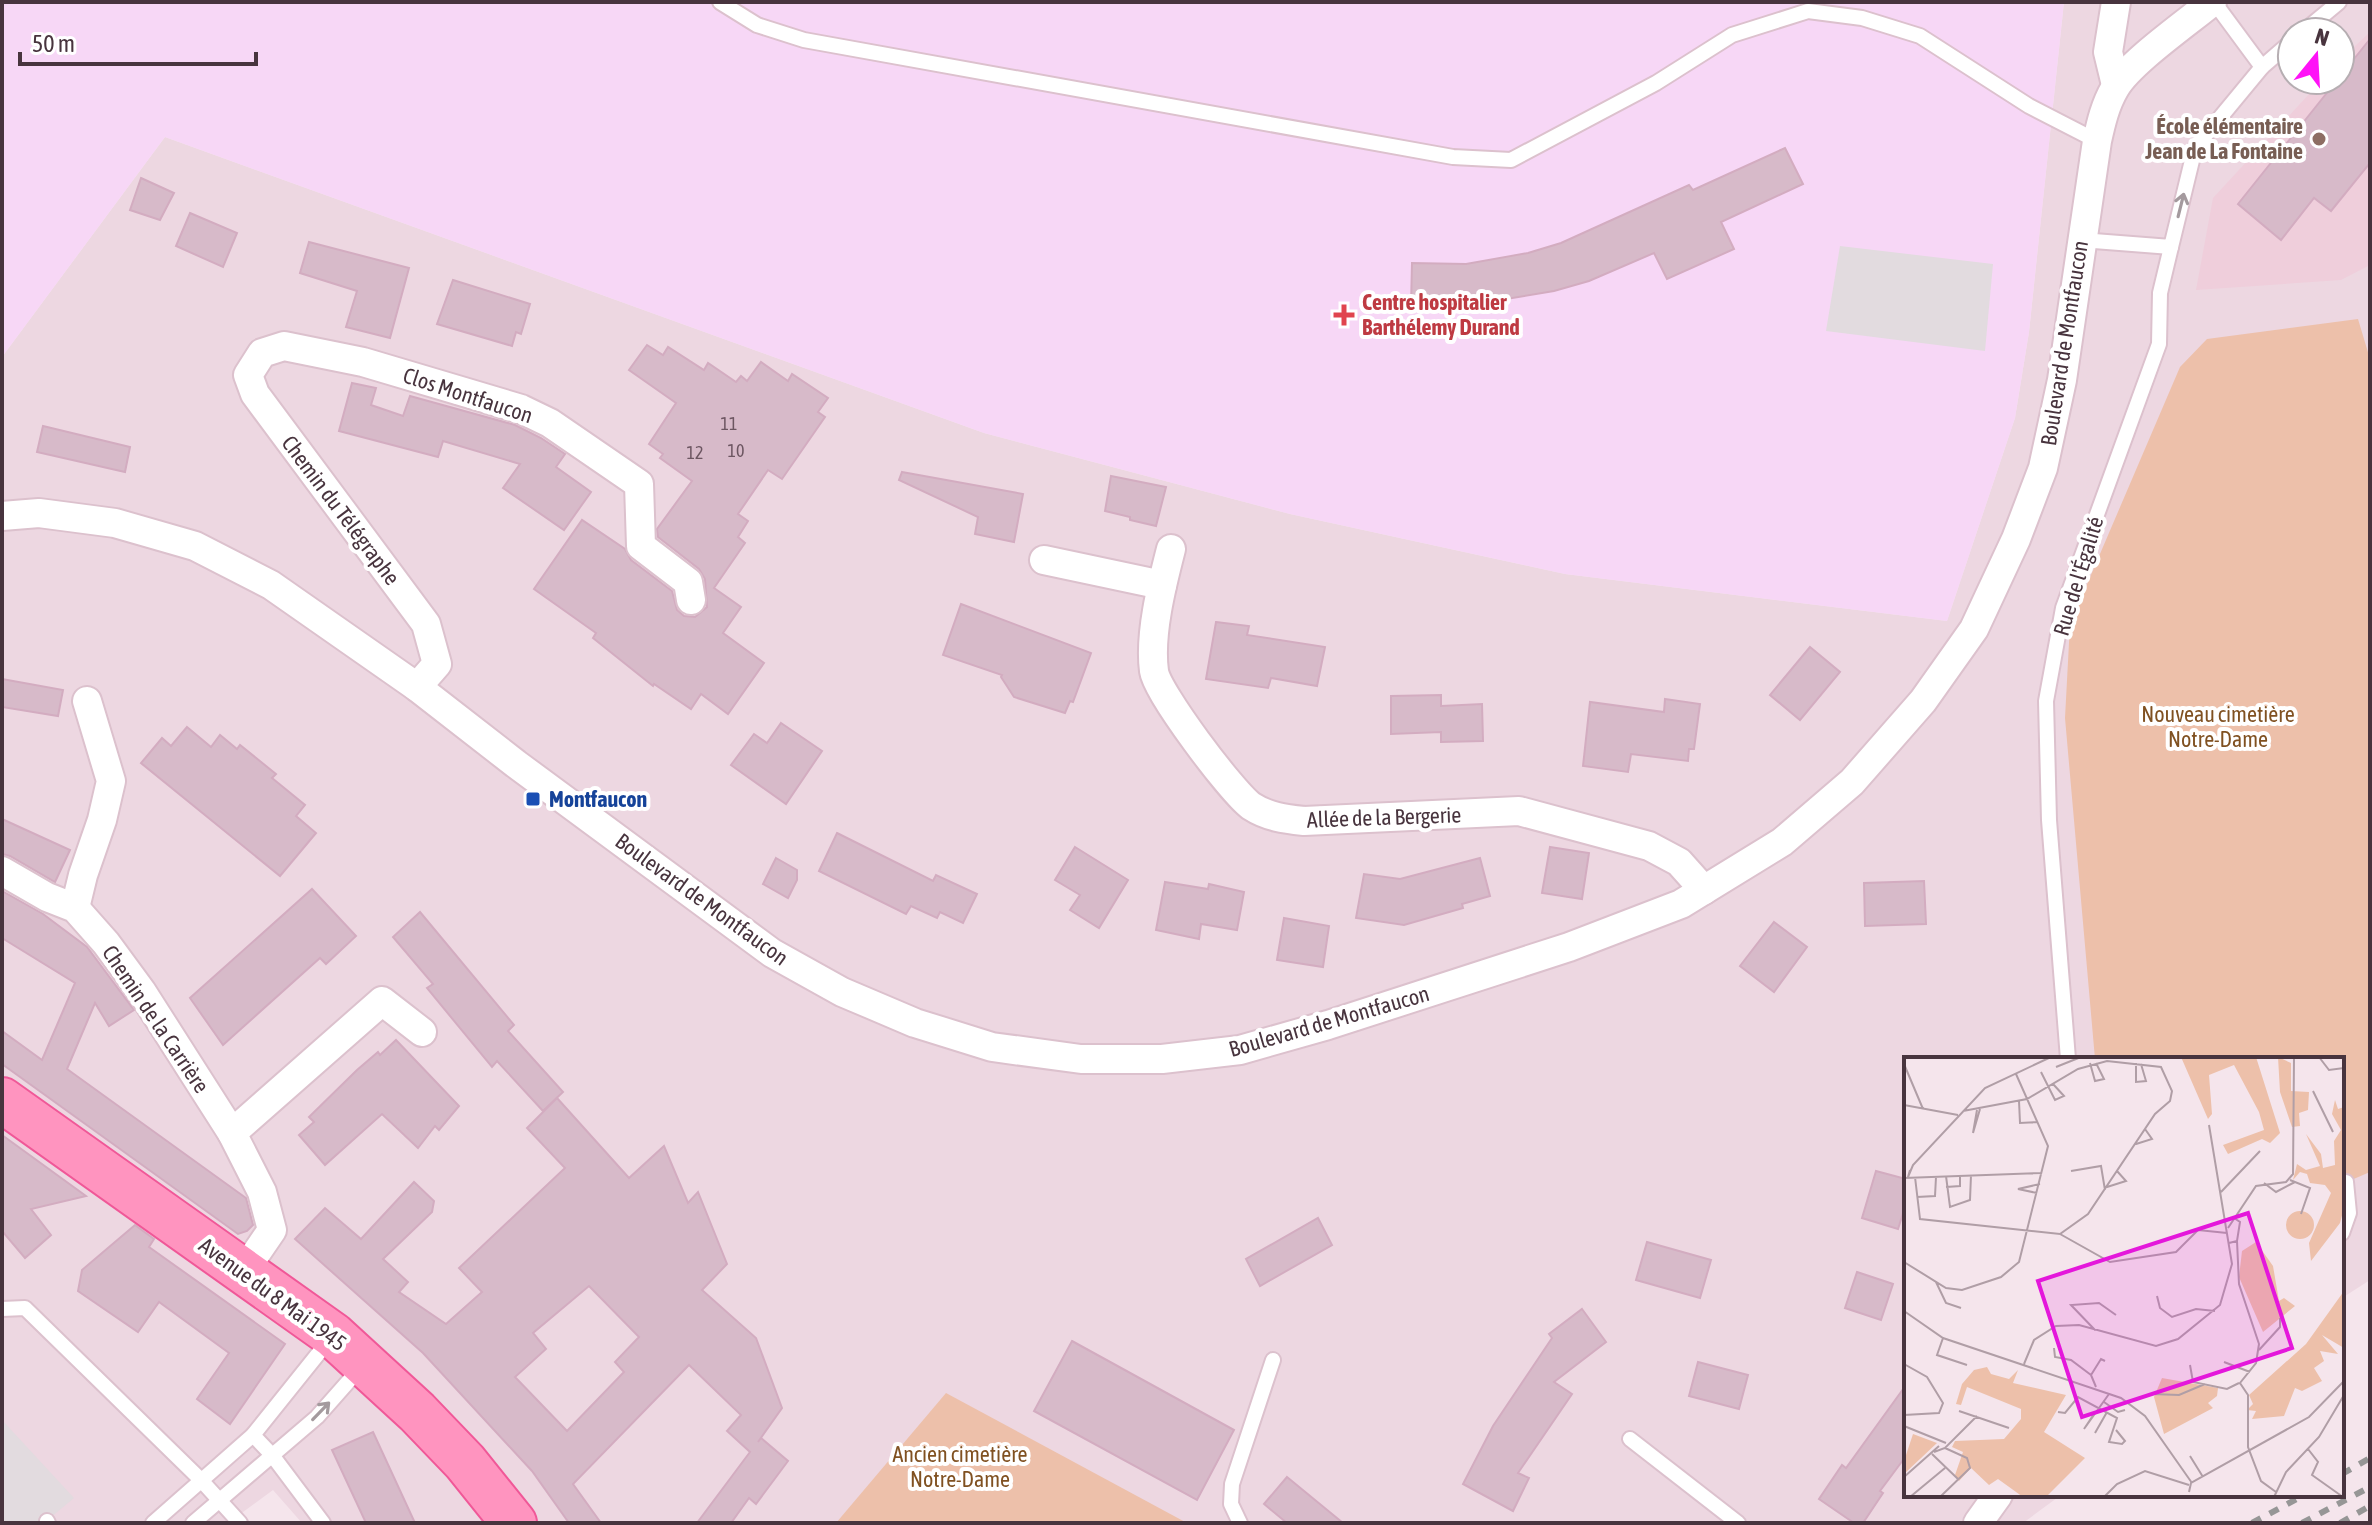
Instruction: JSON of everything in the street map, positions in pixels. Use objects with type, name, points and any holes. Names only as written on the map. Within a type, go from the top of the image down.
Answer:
[{"type":"main road","name":"Avenue du 8 Mai 1945","points":[[2,1100],[349,1349],[465,1462],[514,1523]]},
{"type":"street","points":[[2116,2],[2108,52],[2116,85]]},
{"type":"street","points":[[2116,85],[2213,2]]},
{"type":"street","name":"Boulevard de Montfaucon","points":[[2,516],[39,513],[115,523],[195,546],[271,585],[417,687],[772,953],[871,1005],[915,1023],[992,1047],[1081,1059],[1162,1059],[1240,1050],[1328,1025],[1597,937],[1681,904],[1782,842],[1852,782],[1923,701],[1974,629],[2016,539],[2043,468],[2062,380],[2097,141],[2104,112],[2116,85]]},
{"type":"street","name":"Clos Montfaucon","points":[[284,346],[363,362],[434,382],[521,409],[550,423],[639,484],[641,546],[688,582],[691,600]]},
{"type":"street","name":"Chemin du Télégraphe","points":[[284,346],[262,353],[248,375],[255,394],[426,624],[437,664],[417,687]]},
{"type":"street","name":"Allée de la Bergerie","points":[[1171,549],[1154,642],[1154,673],[1165,694],[1230,785],[1251,805],[1275,818],[1304,821],[1519,811],[1649,846],[1679,862],[1704,890]]},
{"type":"street","points":[[1044,560],[1162,585]]},
{"type":"street","points":[[75,908],[111,781],[87,701]]},
{"type":"street","name":"Chemin de la Carrière","points":[[2,871],[47,897],[75,908],[106,943],[142,992],[232,1133],[262,1192],[272,1230],[244,1271]]},
{"type":"street","points":[[232,1133],[382,1001],[422,1032]]},
{"type":"street","points":[[1978,1523],[1997,1497]]},
{"type":"lane","points":[[720,2],[757,25],[804,40],[1453,157],[1511,160],[1656,83],[1732,35],[1808,11],[1862,18],[1920,36],[2029,106],[2097,141]]},
{"type":"lane","points":[[2213,2],[2262,67]]},
{"type":"lane","points":[[2322,16],[2339,2]]},
{"type":"lane","name":"Rue de l'Égalité","points":[[2068,1057],[2049,820],[2046,701],[2063,608],[2159,344],[2160,293],[2195,148],[2262,67],[2276,55]]},
{"type":"lane","points":[[2081,240],[2171,247]]},
{"type":"lane","points":[[2344,1227],[2349,1213],[2346,1182]]},
{"type":"lane","points":[[2,1309],[25,1308],[200,1479],[240,1523]]},
{"type":"lane","points":[[153,1523],[349,1349]]},
{"type":"lane","points":[[193,1523],[317,1417],[349,1349]]},
{"type":"lane","points":[[1240,1523],[1231,1504],[1232,1484],[1273,1360]]},
{"type":"lane","points":[[253,1435],[272,1455],[323,1523]]},
{"type":"lane","points":[[1630,1439],[1738,1523]]},
{"type":"shaded area","name":"Centre hospitalier Barthélemy Durand","points":[[2,2],[2064,2],[2029,332],[2015,418],[1947,621],[1565,574],[1290,514],[984,433],[165,137],[2,357]]},
{"type":"shaded area","points":[[2064,2],[2370,2],[2370,1280],[2344,1297],[2344,1057],[1904,1057],[1904,1497],[2058,1497],[2023,1523],[302,1523],[273,1490],[228,1523],[2,1523],[2,357],[165,137],[984,433],[1290,514],[1565,574],[1947,621],[2015,418],[2029,332]]},
{"type":"shaded area","name":"École élémentaire Jean de La Fontaine","points":[[2370,32],[2370,265],[2341,280],[2196,290],[2213,198],[2307,96],[2356,96],[2356,45]]},
{"type":"shaded area","points":[[1840,246],[1993,264],[1985,351],[1826,331]]},
{"type":"shaded area","points":[[2,1420],[74,1498],[44,1523],[2,1523]]},
{"type":"green space","name":"Nouveau cimetière Notre-Dame","points":[[2358,319],[2370,359],[2370,1172],[2344,1183],[2344,1057],[2095,1057],[2065,718],[2070,624],[2180,367],[2207,339]]},
{"type":"green space","name":"Ancien cimetière Notre-Dame","points":[[946,1393],[1187,1523],[836,1523]]},
{"type":"building","points":[[2370,39],[2370,163],[2331,211],[2314,198],[2281,240],[2238,204],[2324,96],[2356,96],[2356,56]]},
{"type":"building","points":[[1785,148],[1803,184],[1721,222],[1734,249],[1667,279],[1654,253],[1589,281],[1554,291],[1470,305],[1411,306],[1412,263],[1466,264],[1528,253],[1561,243],[1689,185],[1693,190]]},
{"type":"building","points":[[141,178],[174,193],[160,220],[130,210]]},
{"type":"building","points":[[190,213],[237,233],[223,267],[176,246]]},
{"type":"building","points":[[309,242],[409,268],[390,338],[346,327],[357,291],[300,273]]},
{"type":"building","points":[[453,280],[530,304],[521,334],[516,332],[512,346],[437,324]]},
{"type":"building","points":[[647,345],[663,355],[668,347],[704,370],[708,363],[736,382],[741,376],[747,381],[761,362],[788,381],[792,374],[828,398],[818,412],[825,417],[782,479],[768,470],[738,514],[748,521],[738,537],[745,543],[714,588],[741,607],[723,633],[764,663],[728,714],[701,694],[691,709],[653,686],[593,638],[596,633],[534,589],[582,520],[625,549],[631,560],[672,591],[677,610],[684,616],[695,617],[707,607],[705,579],[699,569],[658,537],[657,529],[692,481],[660,458],[663,454],[649,444],[676,403],[629,370]]},
{"type":"building","points":[[352,383],[376,388],[371,405],[403,416],[410,396],[515,425],[565,454],[556,467],[591,492],[564,530],[503,488],[520,464],[443,441],[438,457],[339,431]]},
{"type":"building","points":[[43,426],[130,447],[125,472],[37,452]]},
{"type":"building","points":[[902,472],[1023,494],[1014,542],[975,534],[978,517],[899,480]]},
{"type":"building","points":[[1111,476],[1166,487],[1156,526],[1105,511]]},
{"type":"building","points":[[961,604],[1091,653],[1073,702],[1070,701],[1065,713],[1014,697],[1002,675],[943,655]]},
{"type":"building","points":[[1216,622],[1249,626],[1247,635],[1325,647],[1317,686],[1271,678],[1268,688],[1206,679]]},
{"type":"building","points":[[1810,647],[1840,672],[1800,720],[1770,695]]},
{"type":"building","points":[[2,679],[63,690],[58,716],[2,707]]},
{"type":"building","points":[[1441,695],[1441,706],[1482,704],[1483,741],[1441,742],[1441,732],[1391,734],[1391,696]]},
{"type":"building","points":[[1665,699],[1700,704],[1694,749],[1689,749],[1688,761],[1631,754],[1628,772],[1583,766],[1590,702],[1664,712]]},
{"type":"building","points":[[781,723],[822,751],[786,804],[731,765],[754,734],[767,743]]},
{"type":"building","points":[[187,727],[211,747],[220,735],[237,749],[240,745],[276,774],[272,778],[305,805],[296,816],[316,833],[280,876],[141,763],[162,738],[171,746]]},
{"type":"building","points":[[2,819],[70,850],[55,882],[2,854]]},
{"type":"building","points":[[837,833],[933,881],[936,875],[977,894],[963,923],[940,912],[937,918],[911,906],[906,914],[819,871]]},
{"type":"building","points":[[1075,847],[1128,880],[1099,928],[1070,910],[1080,895],[1055,880]]},
{"type":"building","points":[[1550,847],[1589,853],[1582,899],[1542,893]]},
{"type":"building","points":[[776,858],[797,870],[797,880],[788,898],[763,884]]},
{"type":"building","points":[[1480,858],[1490,896],[1462,904],[1463,908],[1404,925],[1356,918],[1364,874],[1400,879]]},
{"type":"building","points":[[1924,881],[1926,924],[1865,926],[1864,883]]},
{"type":"building","points":[[1165,882],[1208,889],[1209,884],[1244,892],[1237,930],[1201,924],[1199,939],[1156,930]]},
{"type":"building","points":[[312,889],[356,936],[326,964],[320,958],[223,1045],[190,998]]},
{"type":"building","points":[[2,891],[43,914],[87,947],[134,1010],[109,1026],[95,1003],[67,1069],[246,1198],[253,1225],[247,1231],[238,1234],[2,1064],[2,1031],[42,1060],[75,983],[2,938]]},
{"type":"building","points":[[420,912],[514,1025],[508,1031],[563,1092],[543,1111],[497,1061],[492,1067],[427,988],[433,984],[393,937]]},
{"type":"building","points":[[1284,918],[1329,926],[1323,967],[1277,960]]},
{"type":"building","points":[[1774,922],[1807,947],[1774,992],[1740,966]]},
{"type":"building","points":[[396,1040],[459,1106],[439,1130],[435,1126],[418,1148],[382,1114],[325,1165],[299,1135],[314,1122],[309,1117],[357,1070]]},
{"type":"building","points":[[557,1098],[629,1178],[664,1146],[688,1203],[698,1192],[727,1264],[702,1290],[756,1338],[782,1408],[758,1442],[761,1438],[788,1461],[756,1504],[749,1498],[731,1523],[697,1523],[750,1452],[727,1431],[741,1415],[689,1365],[573,1484],[601,1523],[569,1523],[532,1471],[423,1353],[295,1239],[325,1208],[361,1239],[414,1182],[434,1201],[432,1212],[383,1259],[408,1282],[399,1292],[446,1324],[482,1292],[459,1268],[565,1168],[527,1128]],"holes":[[[589,1286],[639,1337],[615,1362],[624,1372],[567,1431],[515,1377],[546,1349],[533,1333]]]},
{"type":"building","points":[[2,1135],[86,1196],[31,1209],[51,1235],[25,1258],[2,1231]]},
{"type":"building","points":[[1876,1171],[1904,1178],[1904,1210],[1898,1229],[1862,1218]]},
{"type":"building","points":[[1318,1218],[1332,1245],[1260,1286],[1246,1259]]},
{"type":"building","points":[[135,1225],[154,1239],[149,1247],[285,1344],[230,1424],[197,1399],[229,1353],[159,1302],[138,1332],[78,1291],[82,1270]]},
{"type":"building","points":[[1647,1242],[1711,1260],[1700,1298],[1636,1280]]},
{"type":"building","points":[[1857,1272],[1893,1284],[1881,1320],[1845,1308]]},
{"type":"building","points":[[1582,1309],[1606,1342],[1554,1382],[1572,1394],[1518,1473],[1529,1478],[1513,1511],[1463,1484],[1493,1426],[1552,1338],[1549,1334]]},
{"type":"building","points":[[1072,1341],[1234,1430],[1197,1500],[1034,1411]]},
{"type":"building","points":[[1698,1362],[1748,1375],[1739,1409],[1689,1396]]},
{"type":"building","points":[[1904,1388],[1904,1459],[1880,1491],[1883,1493],[1863,1523],[1854,1523],[1819,1499],[1842,1465],[1846,1468]]},
{"type":"building","points":[[373,1432],[415,1523],[366,1523],[332,1450]]},
{"type":"building","points":[[1287,1477],[1343,1523],[1287,1523],[1264,1504]]},
{"type":"railway","points":[[2344,1473],[2370,1458]]},
{"type":"railway","points":[[2302,1523],[2370,1487]]},
{"type":"railway","points":[[2252,1523],[2300,1497]]},
{"type":"railway","points":[[2340,1523],[2370,1506]]},
{"type":"place","name":"École élémentaire Jean de La Fontaine","points":[[2319,139]]},
{"type":"place","name":"Centre hospitalier Barthélemy Durand","points":[[1344,315]]},
{"type":"place","name":"Montfaucon","points":[[533,799]]}]
